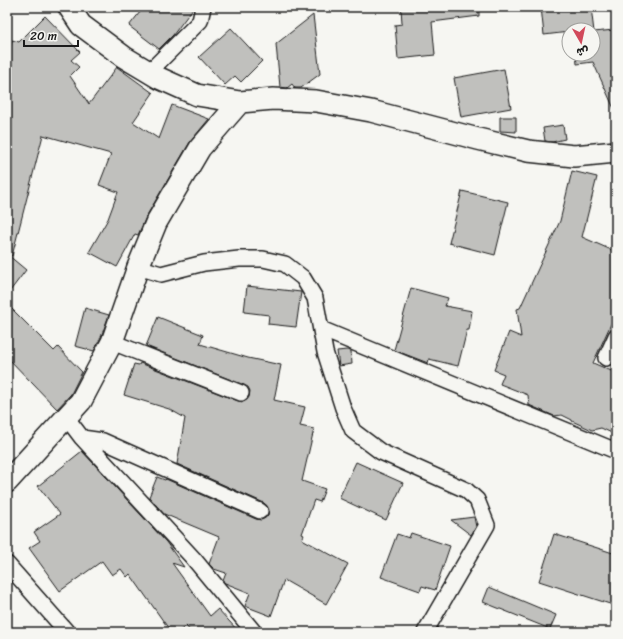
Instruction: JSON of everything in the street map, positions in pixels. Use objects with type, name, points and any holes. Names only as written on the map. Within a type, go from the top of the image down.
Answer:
[{"type":"street","points":[[69,7],[81,25],[124,57],[149,72],[197,94],[240,102],[273,99],[316,101],[371,111],[528,151],[574,156],[616,152]]},
{"type":"street","points":[[149,72],[200,21],[203,7]]},
{"type":"street","points":[[7,482],[81,400],[112,342],[138,268],[156,223],[200,148],[240,102]]},
{"type":"street","points":[[138,268],[161,274],[204,263],[239,259],[263,259],[285,264],[303,278],[315,298],[325,352],[343,408],[353,431],[381,452],[466,490],[477,500],[487,525],[425,632]]},
{"type":"street","points":[[321,329],[616,451]]},
{"type":"street","points":[[606,358],[616,336]]},
{"type":"street","points":[[112,342],[242,393]]},
{"type":"street","points":[[66,417],[82,438],[193,558],[254,632]]},
{"type":"street","points":[[82,438],[103,441],[260,511]]},
{"type":"street","points":[[7,564],[67,632]]},
{"type":"building","points":[[144,7],[194,7],[173,35],[159,49],[129,26]]},
{"type":"building","points":[[401,7],[479,7],[479,16],[432,22],[435,55],[398,59],[395,25],[402,24]]},
{"type":"building","points":[[541,7],[591,7],[593,22],[561,22],[561,33],[544,35]]},
{"type":"building","points":[[313,15],[320,74],[301,88],[295,88],[292,84],[287,88],[280,87],[276,44]]},
{"type":"building","points":[[45,16],[80,52],[71,60],[79,67],[70,76],[89,104],[117,67],[153,93],[133,122],[159,139],[172,105],[209,119],[190,142],[146,217],[138,235],[135,234],[117,267],[89,252],[108,219],[118,192],[99,185],[111,154],[43,135],[12,256],[8,255],[26,270],[7,295],[7,60],[12,40],[19,42]]},
{"type":"building","points":[[231,28],[262,61],[241,82],[235,76],[225,85],[199,57]]},
{"type":"building","points":[[614,30],[616,45],[616,113],[593,62],[601,62],[601,31]]},
{"type":"building","points":[[577,62],[593,62],[577,64]]},
{"type":"building","points":[[504,69],[511,108],[461,117],[454,78]]},
{"type":"building","points":[[500,117],[516,117],[516,132],[500,131]]},
{"type":"building","points":[[563,125],[565,139],[552,142],[545,141],[543,128]]},
{"type":"building","points":[[572,171],[597,177],[582,237],[616,252],[616,313],[593,363],[616,373],[616,435],[601,428],[592,430],[562,415],[554,416],[529,405],[528,395],[500,384],[504,374],[494,370],[509,332],[521,337],[517,309],[520,308],[560,221]]},
{"type":"building","points":[[462,191],[508,202],[495,255],[449,243]]},
{"type":"building","points":[[247,286],[301,292],[296,327],[268,324],[269,315],[244,312]]},
{"type":"building","points":[[411,288],[448,298],[445,306],[472,311],[469,330],[467,330],[458,366],[429,359],[428,363],[394,350]]},
{"type":"building","points":[[7,304],[54,351],[58,347],[82,372],[71,394],[57,409],[7,357]]},
{"type":"building","points":[[85,308],[109,315],[94,351],[75,346]]},
{"type":"building","points":[[158,317],[203,335],[200,344],[248,358],[281,365],[274,400],[305,407],[300,426],[314,429],[302,481],[325,489],[320,502],[314,500],[302,534],[304,535],[302,539],[348,564],[326,604],[284,580],[271,616],[245,606],[250,593],[225,583],[223,581],[226,573],[214,569],[209,564],[219,537],[164,514],[149,497],[157,477],[166,479],[256,519],[261,520],[265,518],[268,515],[269,510],[264,503],[177,464],[185,418],[169,409],[124,395],[134,364],[139,365],[140,363],[238,401],[243,402],[249,397],[250,391],[248,387],[244,385],[146,346]]},
{"type":"building","points":[[337,351],[351,351],[352,364],[339,366]]},
{"type":"building","points":[[82,451],[166,542],[184,567],[172,563],[210,616],[218,609],[239,632],[191,632],[186,626],[178,632],[171,632],[130,574],[127,577],[121,569],[112,575],[102,561],[60,591],[29,548],[40,541],[34,532],[60,514],[38,486]]},
{"type":"building","points":[[356,462],[403,483],[386,520],[339,498]]},
{"type":"building","points":[[474,517],[476,527],[471,535],[451,520]]},
{"type":"building","points":[[411,533],[450,546],[435,590],[422,586],[420,591],[381,577],[397,534],[409,538]]},
{"type":"building","points":[[554,534],[616,554],[616,606],[539,581]]},
{"type":"building","points":[[489,587],[556,615],[550,629],[483,602]]}]
